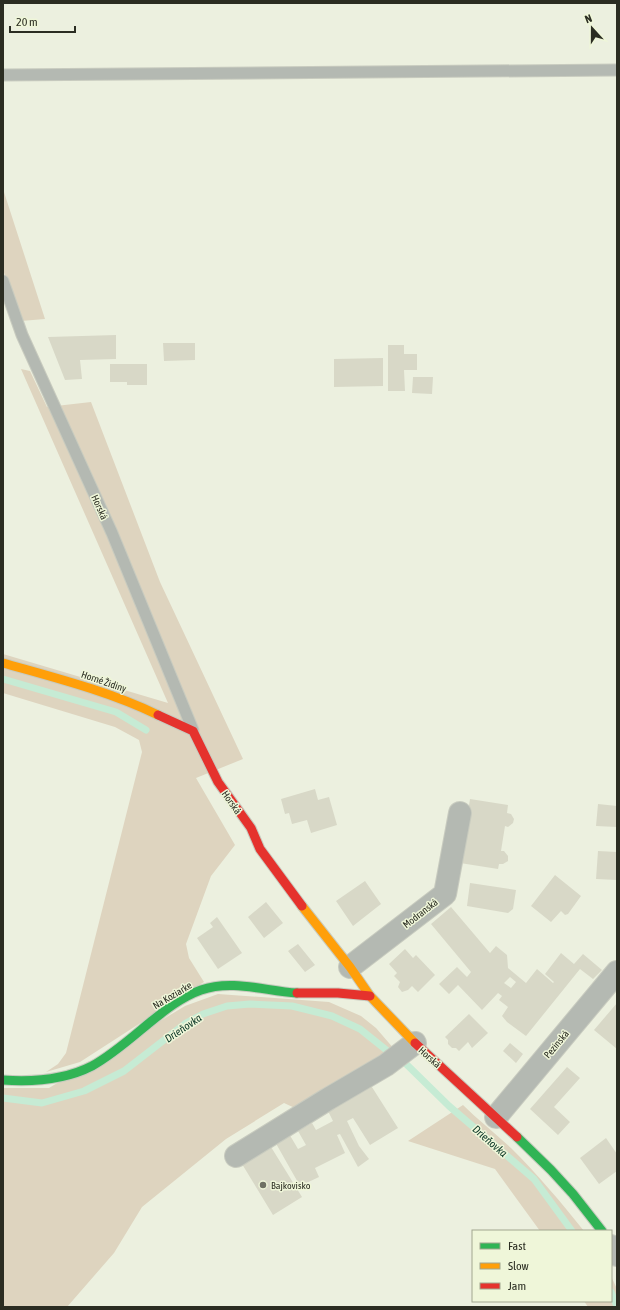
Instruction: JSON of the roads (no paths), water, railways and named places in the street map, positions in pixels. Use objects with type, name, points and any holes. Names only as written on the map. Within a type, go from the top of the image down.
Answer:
[{"type":"street","name":"Horné Židiny","points":[[3,663],[81,685],[129,701],[193,731]]},
{"type":"street","name":"Horská","points":[[193,731],[218,782],[251,828],[260,849],[304,910],[350,967],[370,996],[415,1043],[551,1170],[573,1194],[601,1230]]},
{"type":"street","name":"Modranská","points":[[350,967],[445,894],[460,813]]},
{"type":"street","name":"Pezinská","points":[[496,1117],[617,972]]},
{"type":"street","name":"Na Koziarke","points":[[3,1080],[48,1080],[85,1069],[112,1053],[165,1010],[202,990],[216,986],[238,986],[285,992],[336,993],[370,996]]},
{"type":"street","points":[[236,1156],[386,1065],[415,1043]]},
{"type":"lane","points":[[3,75],[617,70]]},
{"type":"lane","name":"Horská","points":[[3,282],[22,335],[112,534],[193,731]]},
{"type":"waterway","points":[[3,679],[116,712],[146,730]]},
{"type":"waterway","name":"Drieňovka","points":[[3,1098],[42,1103],[84,1091],[124,1071],[186,1023],[203,1014],[227,1006],[250,1004],[292,1006],[332,1016],[360,1029],[390,1053]]},
{"type":"waterway","name":"Drieňovka","points":[[400,1058],[449,1106],[534,1179],[571,1230]]},
{"type":"waterway","name":"Drieňovka","points":[[612,1294],[617,1306]]},
{"type":"place","name":"Bajkovisko","points":[[263,1185]]}]
